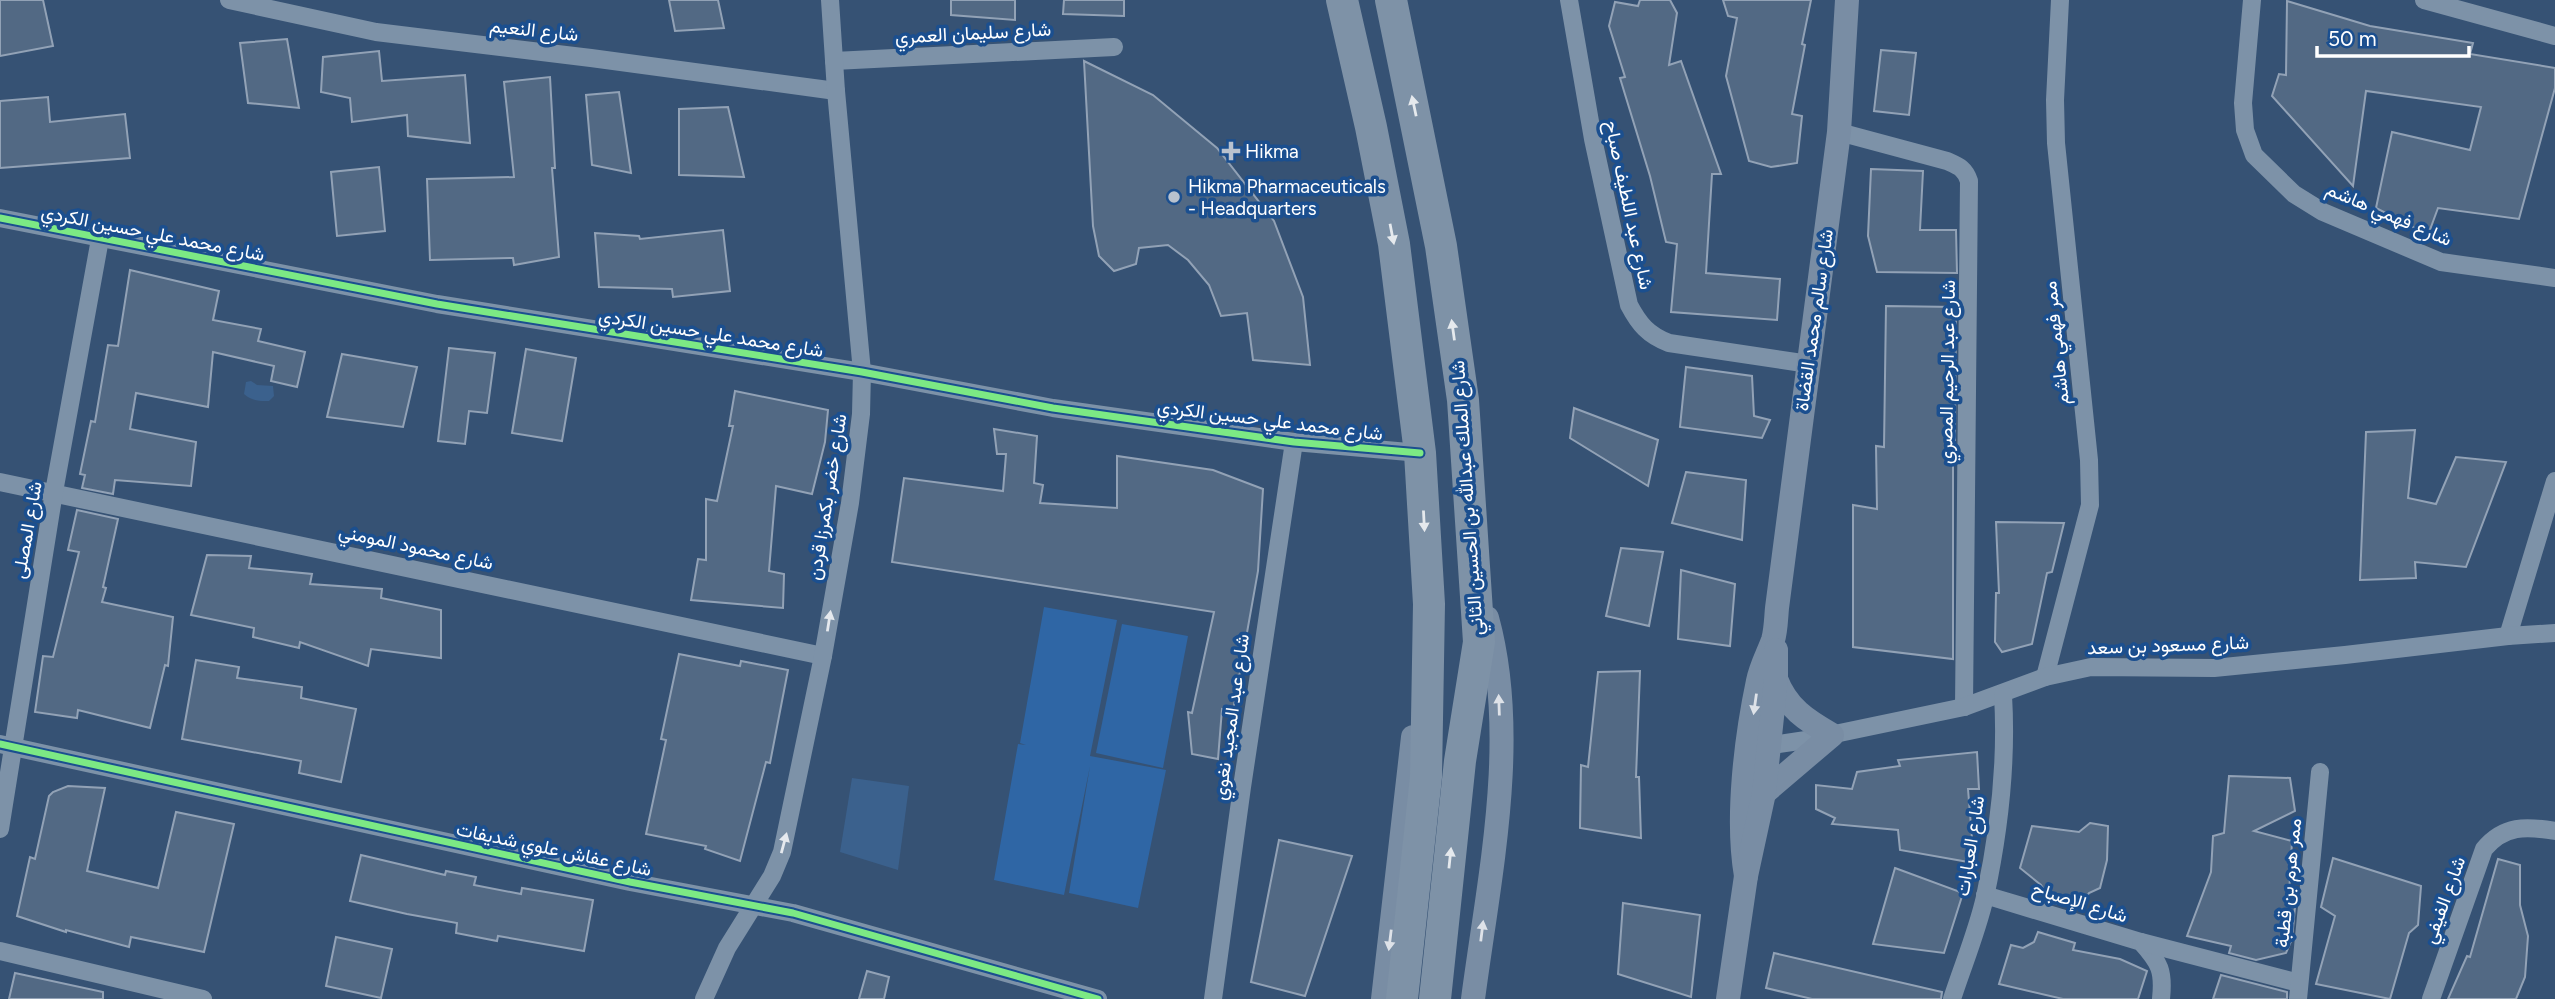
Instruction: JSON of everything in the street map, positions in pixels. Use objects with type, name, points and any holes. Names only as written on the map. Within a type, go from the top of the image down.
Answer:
[{"type":"highway","points":[[1342,0],[1394,244],[1420,453],[1429,604],[1426,777],[1402,999]]},
{"type":"highway","name":"شارع الملك عبدالله بن الحسين الثاني","points":[[1391,0],[1443,259],[1463,400],[1479,642],[1460,761],[1435,999]]},
{"type":"street","name":"شارع النعيم","points":[[229,0],[376,32],[604,59],[836,91]]},
{"type":"street","name":"شارع خضر بكمرزا قردن","points":[[704,999],[727,948],[772,876],[782,852],[823,656],[858,455],[862,372],[830,0]]},
{"type":"street","name":"شارع عبد اللطيف صباح","points":[[1569,0],[1593,139],[1629,304],[1639,323],[1652,336],[1669,343],[1809,364]]},
{"type":"street","name":"شارع سالم محمد القضاة","points":[[1728,999],[1746,876],[1763,793],[1758,682],[1773,639],[1809,364],[1839,132],[1847,0]]},
{"type":"street","name":"ممر فهمي هاشم","points":[[2045,677],[2090,505],[2090,460],[2056,143],[2055,100],[2060,0]]},
{"type":"street","name":"شارع فهمي هاشم","points":[[2252,0],[2243,103],[2245,130],[2254,155],[2294,194],[2323,212],[2441,262],[2555,278]]},
{"type":"street","points":[[2429,1],[2555,36]]},
{"type":"street","name":"شارع سليمان العمري","points":[[834,61],[1114,47]]},
{"type":"street","name":"شارع عبد الرحيم المصري","points":[[1839,132],[1947,161],[1961,167],[1967,173],[1969,181],[1964,707]]},
{"type":"street","name":"شارع محمد علي حسين الكردي","points":[[0,218],[438,304],[862,372],[1053,408],[1294,442],[1420,453]]},
{"type":"street","name":"شارع المصلى","points":[[0,829],[6,746],[100,239]]},
{"type":"street","name":"شارع عبد المجيد نغوي","points":[[1213,999],[1294,442]]},
{"type":"street","points":[[2508,636],[2555,481]]},
{"type":"street","name":"شارع محمود المومني","points":[[0,482],[823,656]]},
{"type":"street","points":[[1473,999],[1499,800],[1501,735],[1498,670],[1476,578]]},
{"type":"street","points":[[1382,999],[1408,799],[1429,604]]},
{"type":"street","name":"شارع مسعود بن سعد","points":[[1759,747],[1832,735],[1964,707],[2003,695],[2045,677],[2091,667],[2214,668],[2555,633]]},
{"type":"street","name":"شارع سالم محمد القضاة","points":[[1746,876],[1742,855],[1743,827],[1776,679],[1776,649],[1773,639]]},
{"type":"street","points":[[1763,793],[1832,735],[1798,714],[1786,701],[1776,679]]},
{"type":"street","name":"شارع العبارات","points":[[1952,999],[1985,895],[2003,771],[2006,734],[2003,695]]},
{"type":"street","name":"شارع عفاش علوي شديفات","points":[[6,746],[630,882],[793,913],[1098,999]]},
{"type":"street","name":"ممر هرم بن قطبة","points":[[2298,991],[2320,772]]},
{"type":"street","name":"شارع الفيفي","points":[[2431,999],[2484,849],[2492,840],[2514,828],[2526,826],[2555,831]]},
{"type":"street","name":"شارع الإصباح","points":[[1985,895],[2141,943],[2161,968],[2161,999]]},
{"type":"street","points":[[2141,943],[2298,991]]},
{"type":"street","points":[[0,951],[203,999]]},
{"type":"shaded area","points":[[251,381],[257,385],[273,386],[274,396],[269,401],[247,396],[244,394],[246,382]]},
{"type":"shaded area","points":[[1044,607],[1117,620],[1090,756],[1166,770],[1138,908],[1069,893],[1090,766],[1064,895],[994,880],[1018,744],[1026,745],[1020,743]]},
{"type":"shaded area","points":[[1122,624],[1188,636],[1163,768],[1096,753]]},
{"type":"shaded area","points":[[852,778],[909,786],[898,870],[840,852]]},
{"type":"building","points":[[0,0],[43,0],[53,46],[0,56]]},
{"type":"building","points":[[669,0],[718,0],[724,28],[675,31]]},
{"type":"building","points":[[951,0],[1015,0],[1015,20],[951,15]]},
{"type":"building","points":[[1064,0],[1124,0],[1124,16],[1063,14]]},
{"type":"building","points":[[1640,0],[1670,0],[1677,13],[1669,65],[1681,61],[1721,174],[1712,174],[1706,273],[1780,279],[1777,320],[1671,312],[1677,244],[1666,242],[1650,176],[1620,78],[1625,77],[1609,26],[1615,2],[1638,6]]},
{"type":"building","points":[[1723,0],[1811,0],[1792,114],[1802,116],[1797,163],[1771,167],[1749,161],[1726,76],[1737,18],[1728,16]]},
{"type":"building","points":[[2287,1],[2370,26],[2473,43],[2470,54],[2555,68],[2555,88],[2519,219],[2438,208],[2428,235],[2376,208],[2392,132],[2470,150],[2481,107],[2366,91],[2353,186],[2272,96],[2279,74],[2286,75]]},
{"type":"building","points":[[287,39],[299,108],[248,103],[240,43]]},
{"type":"building","points":[[1881,50],[1916,53],[1909,115],[1874,111]]},
{"type":"building","points":[[379,51],[382,81],[465,75],[470,143],[408,136],[407,115],[352,122],[350,98],[321,92],[323,57]]},
{"type":"building","name":"Hikma Pharmaceuticals - Headquarters","points":[[1084,61],[1153,95],[1217,148],[1274,221],[1303,297],[1310,365],[1253,360],[1247,313],[1221,316],[1209,285],[1188,260],[1168,245],[1139,248],[1136,264],[1114,271],[1099,256],[1093,226]]},
{"type":"building","points":[[550,77],[555,168],[552,168],[559,257],[514,265],[513,258],[430,260],[427,179],[514,177],[504,82]]},
{"type":"building","points":[[619,92],[631,173],[592,165],[586,95]]},
{"type":"building","points":[[48,97],[50,122],[125,114],[130,158],[0,168],[0,101]]},
{"type":"building","points":[[728,107],[744,177],[679,175],[679,109]]},
{"type":"building","points":[[379,167],[385,231],[337,236],[331,172]]},
{"type":"building","points":[[1871,169],[1923,171],[1920,230],[1956,230],[1957,273],[1877,272],[1868,236]]},
{"type":"building","points":[[723,230],[730,291],[673,297],[672,289],[599,287],[595,233],[639,236],[640,239]]},
{"type":"building","points":[[130,270],[219,291],[213,320],[261,329],[258,341],[305,352],[297,387],[271,381],[274,366],[213,352],[208,407],[136,393],[130,429],[196,442],[191,486],[115,480],[113,494],[82,488],[85,475],[80,474],[91,421],[95,422],[108,345],[118,346]]},
{"type":"building","points":[[1886,306],[1956,307],[1953,659],[1853,647],[1853,505],[1877,509],[1876,446],[1884,447]]},
{"type":"building","points":[[449,348],[495,353],[487,413],[469,411],[465,444],[438,441]]},
{"type":"building","points":[[526,349],[576,358],[562,441],[512,433]]},
{"type":"building","points":[[342,354],[417,367],[403,427],[327,417]]},
{"type":"building","points":[[1686,367],[1752,376],[1754,416],[1770,420],[1762,438],[1680,427]]},
{"type":"building","points":[[735,391],[828,410],[825,442],[812,494],[776,486],[769,571],[784,574],[783,608],[691,600],[698,559],[706,560],[706,499],[717,501],[733,426],[729,426]]},
{"type":"building","points":[[1574,408],[1658,440],[1648,486],[1570,438]]},
{"type":"building","points":[[994,429],[1037,436],[1034,483],[1043,485],[1040,503],[1117,508],[1117,456],[1213,470],[1263,489],[1258,571],[1233,711],[1222,709],[1218,759],[1192,754],[1188,712],[1192,713],[1214,612],[892,562],[904,478],[1003,491],[1006,454],[997,454]]},
{"type":"building","points":[[2415,430],[2408,498],[2436,504],[2456,457],[2506,462],[2466,567],[2415,562],[2416,578],[2360,580],[2366,432]]},
{"type":"building","points":[[1686,472],[1746,480],[1742,540],[1672,523]]},
{"type":"building","points":[[77,510],[118,519],[102,602],[173,617],[168,666],[165,665],[150,728],[78,710],[77,718],[35,712],[43,656],[53,657],[79,552],[68,550]]},
{"type":"building","points":[[1996,522],[2064,523],[2052,572],[2047,573],[2032,644],[2002,652],[1995,642],[1996,593],[1999,593]]},
{"type":"building","points":[[1621,548],[1663,552],[1649,626],[1606,616]]},
{"type":"building","points":[[207,555],[251,556],[249,568],[312,574],[310,584],[382,589],[381,598],[441,610],[441,658],[371,649],[368,666],[300,642],[299,648],[253,637],[254,628],[191,615]]},
{"type":"building","points":[[1681,570],[1735,584],[1730,646],[1678,639]]},
{"type":"building","points":[[679,654],[740,666],[741,661],[788,670],[770,763],[766,762],[740,861],[705,849],[706,846],[646,834],[666,740],[661,739]]},
{"type":"building","points":[[196,660],[239,667],[237,678],[302,687],[301,698],[356,709],[341,782],[299,773],[301,761],[182,739]]},
{"type":"building","points":[[1640,671],[1636,777],[1639,777],[1641,838],[1580,828],[1581,765],[1588,767],[1598,672]]},
{"type":"building","points":[[1977,752],[1979,789],[1968,789],[1974,863],[1900,850],[1898,830],[1832,824],[1835,818],[1816,809],[1816,785],[1852,789],[1857,772],[1900,766],[1898,760]]},
{"type":"building","points":[[2229,776],[2290,778],[2295,811],[2254,831],[2292,841],[2289,895],[2296,896],[2292,939],[2286,953],[2256,960],[2229,953],[2231,946],[2187,936],[2211,872],[2213,836],[2224,833]]},
{"type":"building","points":[[68,786],[105,788],[87,871],[158,888],[176,812],[234,824],[204,952],[131,937],[129,947],[66,932],[17,916],[30,857],[35,859],[49,796]]},
{"type":"building","points":[[2090,823],[2108,826],[2107,860],[2100,888],[2089,893],[2080,907],[2052,903],[2041,885],[2020,868],[2032,826],[2079,832]]},
{"type":"building","points":[[1279,840],[1352,856],[1305,996],[1251,982]]},
{"type":"building","points":[[361,855],[445,875],[446,871],[476,877],[474,885],[521,894],[522,888],[593,900],[584,951],[498,936],[497,941],[456,933],[457,923],[350,901]]},
{"type":"building","points":[[2333,858],[2421,886],[2418,925],[2409,933],[2390,999],[2316,984],[2335,916],[2321,907]]},
{"type":"building","points":[[2498,859],[2520,865],[2520,905],[2528,936],[2525,977],[2516,999],[2448,999],[2467,956],[2470,957]]},
{"type":"building","points":[[1895,868],[1963,893],[1944,953],[1873,944]]},
{"type":"building","points":[[1623,903],[1700,915],[1691,997],[1618,974]]},
{"type":"building","points":[[2038,932],[2075,943],[2073,950],[2120,959],[2147,971],[2138,999],[2063,999],[1999,984],[2011,945],[2023,948],[2034,942]]},
{"type":"building","points":[[336,937],[392,949],[381,998],[326,986]]},
{"type":"building","points":[[1774,953],[1942,992],[1941,999],[1812,999],[1766,988]]},
{"type":"building","points":[[867,971],[889,977],[884,999],[859,999]]},
{"type":"building","points":[[15,973],[103,992],[103,999],[9,999]]},
{"type":"building","points":[[2221,975],[2287,992],[2287,999],[2213,999]]},
{"type":"cycle path","points":[[0,218],[437,304],[862,372],[1053,408],[1294,442],[1420,453]]},
{"type":"cycle path","points":[[0,744],[630,882],[793,913],[1098,999]]},
{"type":"place","name":"Hikma","points":[[1231,151]]},
{"type":"place","name":"Hikma Pharmaceuticals - Headquarters","points":[[1174,197]]}]
